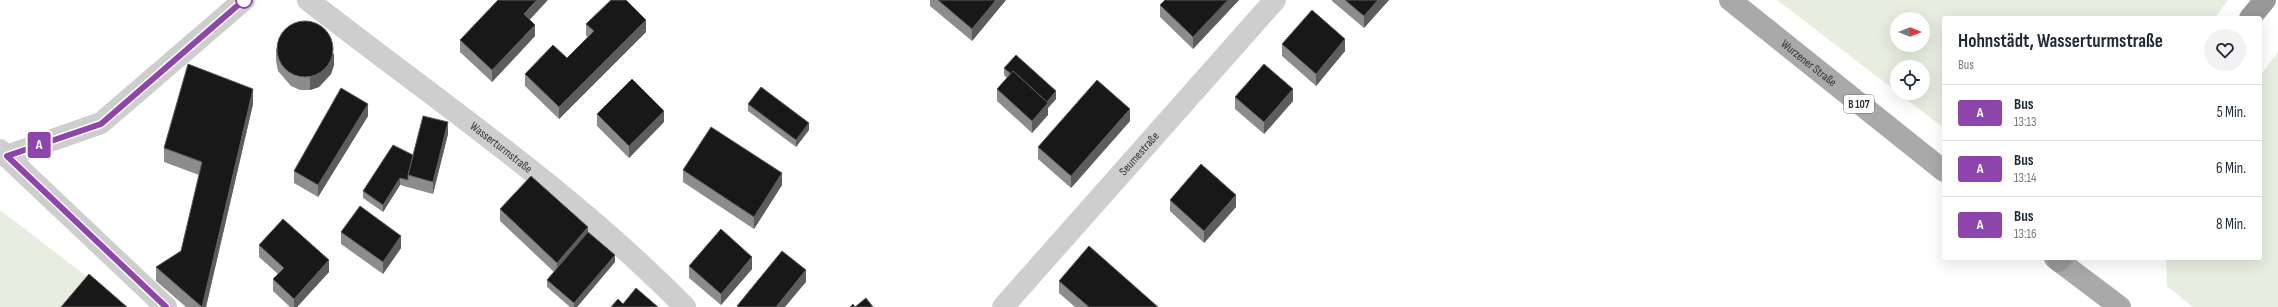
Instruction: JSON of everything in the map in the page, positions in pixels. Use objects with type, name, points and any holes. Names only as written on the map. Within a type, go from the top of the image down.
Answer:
[{"type":"highway","points":[[2252,16],[2265,0]]},
{"type":"main road","name":"Wurzener Straße","points":[[1730,0],[1942,169]]},
{"type":"main road","points":[[2059,260],[2120,307]]},
{"type":"street","points":[[3,153],[101,124],[244,0]]},
{"type":"street","name":"Wasserturmstraße","points":[[308,0],[551,185],[616,242],[685,307]]},
{"type":"street","name":"Seumestraße","points":[[1006,306],[1275,0]]},
{"type":"street","points":[[3,153],[166,307]]},
{"type":"shaded area","points":[[1777,0],[2228,0],[2216,16],[1942,16],[1942,126],[1907,100],[1930,100],[1930,60],[1890,60],[1890,87]]},
{"type":"shaded area","points":[[2278,52],[2278,307],[2193,307],[2167,286],[2166,260],[2262,260],[2262,73]]},
{"type":"shaded area","points":[[0,210],[103,289],[89,307],[0,307]]},
{"type":"building","points":[[498,0],[537,0],[524,14],[535,25],[492,70],[460,40]]},
{"type":"building","points":[[611,0],[626,0],[646,20],[559,107],[525,74],[553,45],[567,58],[594,31],[586,24]]},
{"type":"building","points":[[938,0],[996,0],[972,29]]},
{"type":"building","points":[[1165,0],[1228,0],[1193,37],[1160,5]]},
{"type":"building","points":[[1345,0],[1378,0],[1364,16]]},
{"type":"building","points":[[1312,10],[1345,39],[1316,74],[1282,44]]},
{"type":"building","points":[[299,21],[311,21],[321,25],[329,33],[333,43],[333,55],[329,65],[321,73],[311,77],[299,77],[289,73],[281,65],[277,55],[277,43],[281,33],[289,25]]},
{"type":"building","points":[[1016,55],[1056,91],[1047,102],[1013,71],[1011,74],[1004,68]]},
{"type":"building","points":[[188,64],[253,89],[202,307],[156,267],[181,251],[202,162],[164,148]]},
{"type":"building","points":[[1264,64],[1293,89],[1264,122],[1235,97]]},
{"type":"building","points":[[1013,71],[1048,103],[1032,121],[997,89]]},
{"type":"building","points":[[632,79],[664,111],[629,146],[597,114]]},
{"type":"building","points":[[1097,80],[1130,109],[1071,176],[1038,147]]},
{"type":"building","points":[[761,87],[809,123],[796,140],[748,104]]},
{"type":"building","points":[[341,88],[368,104],[318,185],[294,171]]},
{"type":"building","points":[[423,116],[448,122],[433,182],[408,175]]},
{"type":"building","points":[[711,127],[782,173],[754,217],[683,170]]},
{"type":"building","points":[[393,145],[413,155],[408,180],[400,178],[383,205],[363,191]]},
{"type":"building","points":[[1201,164],[1236,195],[1204,231],[1170,200]]},
{"type":"building","points":[[531,176],[588,227],[557,263],[500,209]]},
{"type":"building","points":[[360,206],[401,236],[383,262],[341,232]]},
{"type":"building","points":[[283,219],[329,260],[294,299],[273,279],[284,268],[259,245]]},
{"type":"building","points":[[721,229],[752,257],[721,294],[689,266]]},
{"type":"building","points":[[588,232],[615,255],[574,303],[547,280]]},
{"type":"building","points":[[1089,246],[1158,307],[1089,307],[1059,281]]},
{"type":"building","points":[[782,251],[806,270],[776,307],[738,307],[737,306]]},
{"type":"building","points":[[89,274],[127,307],[61,307]]},
{"type":"building","points":[[636,288],[658,307],[611,307],[618,299],[623,304]]},
{"type":"building","points":[[866,298],[873,307],[855,307]]},
{"type":"bus line","name":"A","points":[[166,307],[7,156],[101,124],[244,0]]}]
